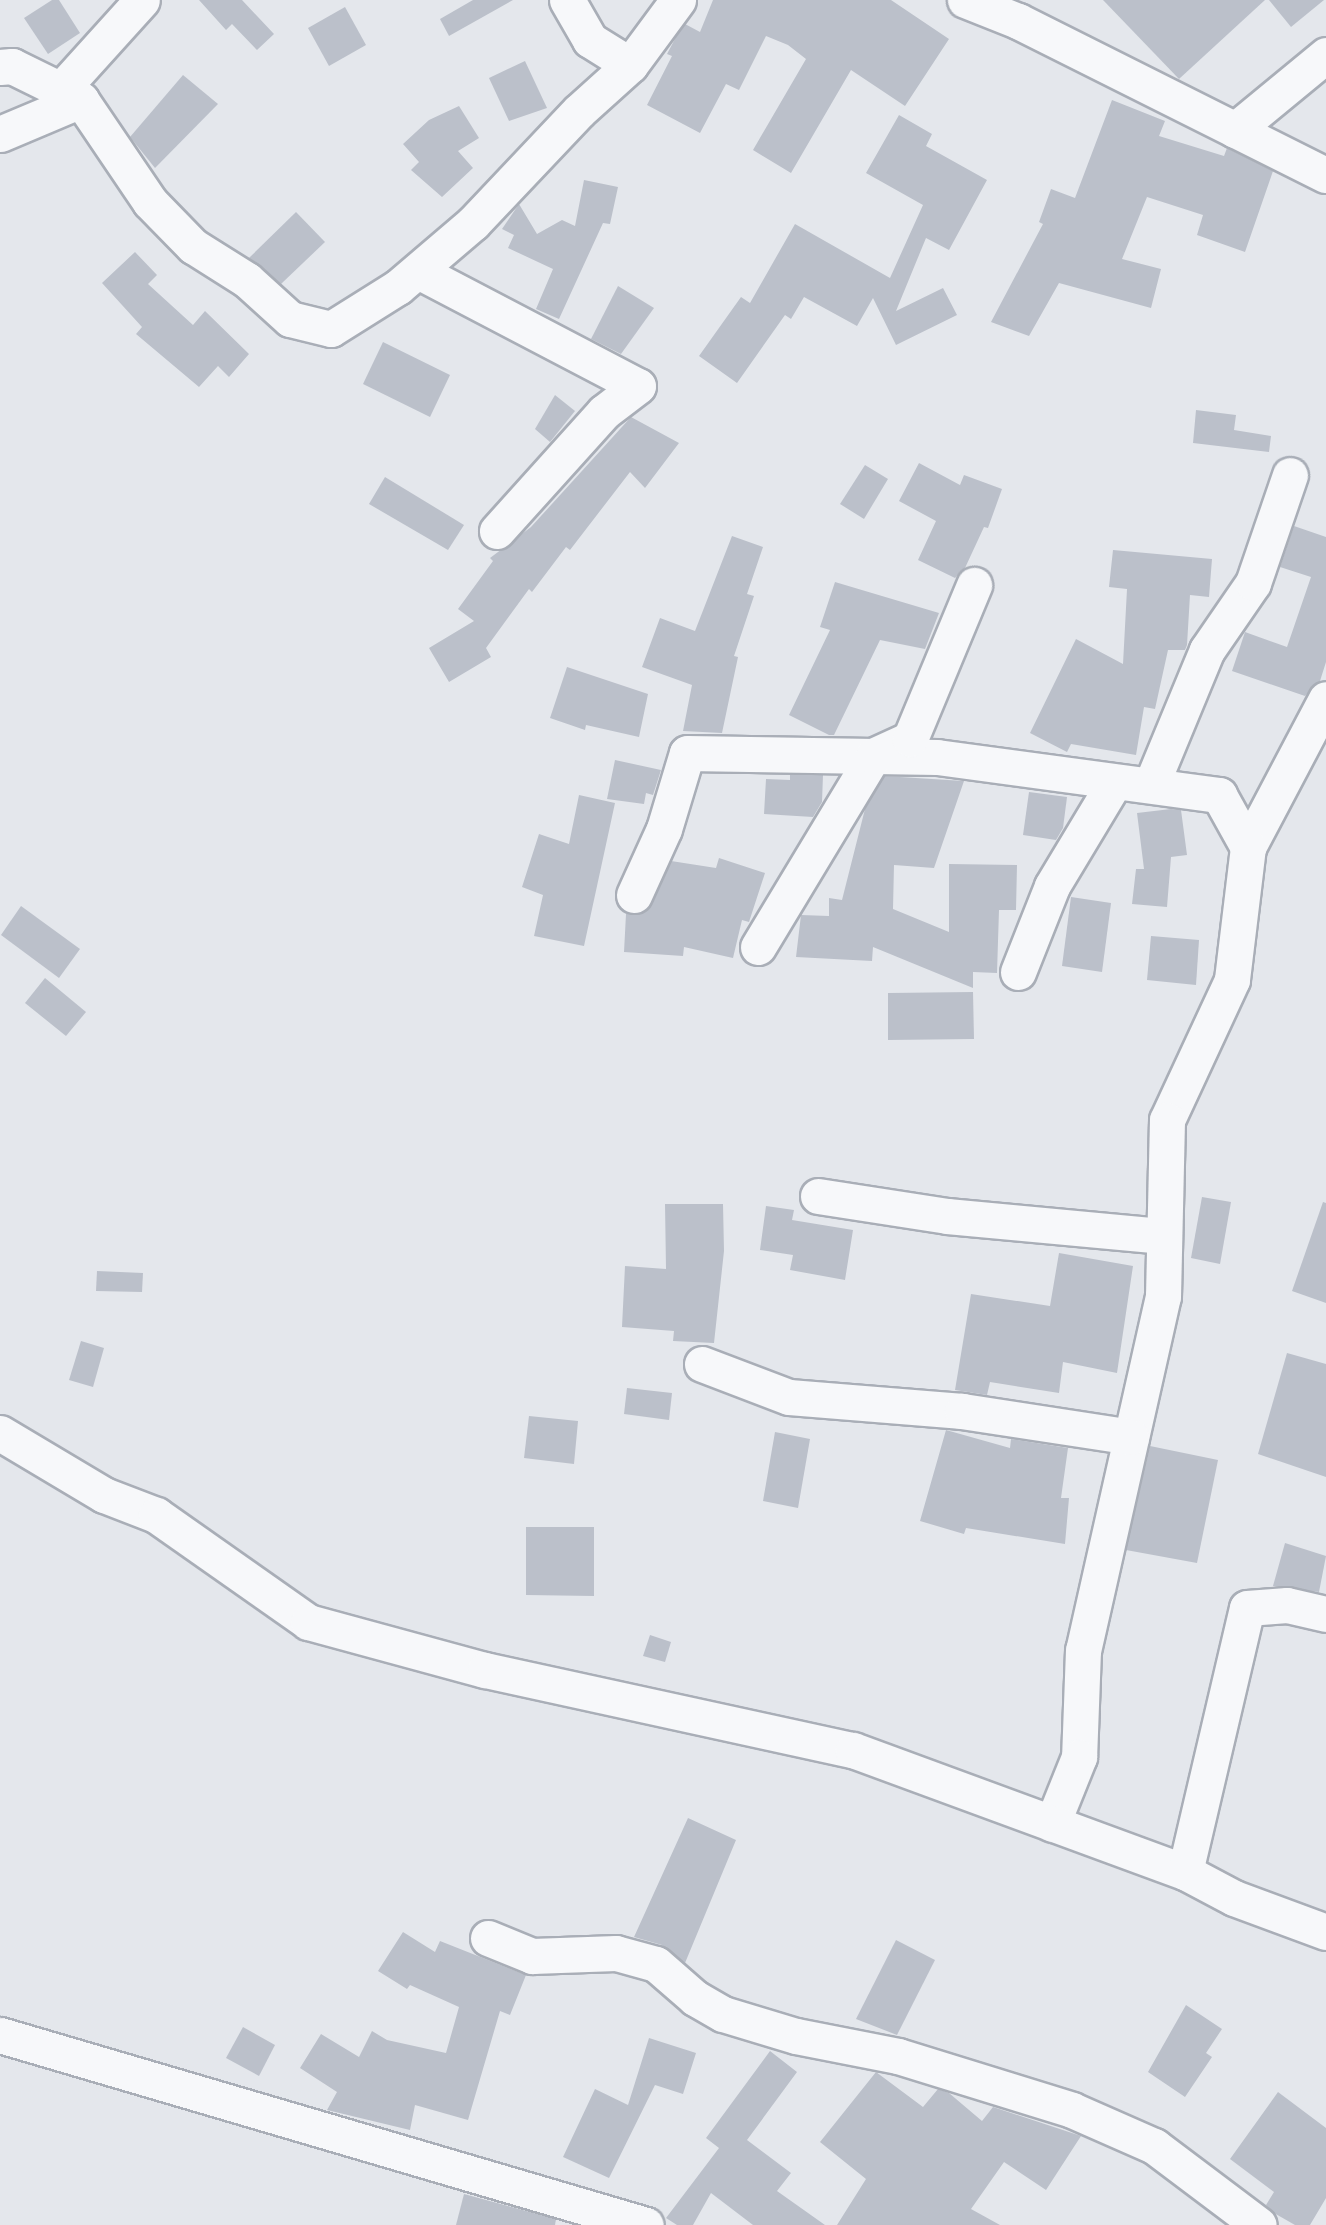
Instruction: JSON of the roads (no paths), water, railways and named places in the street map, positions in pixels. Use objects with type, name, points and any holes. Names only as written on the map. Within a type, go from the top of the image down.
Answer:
[{"type":"street","points":[[0,134],[69,97],[142,0]]},
{"type":"street","points":[[567,0],[590,40],[630,65]]},
{"type":"street","points":[[0,67],[12,66],[69,97],[150,202],[193,246],[247,280],[290,319],[331,329],[418,271],[473,223],[579,111],[630,65],[678,0]]},
{"type":"street","points":[[965,0],[1027,10],[1235,130],[1326,175]]},
{"type":"street","points":[[1235,130],[1326,55]]},
{"type":"street","points":[[418,271],[638,386],[604,412],[497,530]]},
{"type":"street","points":[[1152,785],[1207,650],[1253,583],[1290,475]]},
{"type":"street","points":[[758,947],[873,756],[910,739],[974,585]]},
{"type":"street","points":[[1052,1824],[1079,1757],[1083,1650],[1163,1296],[1161,1236],[1167,1120],[1232,980],[1248,847],[1326,699]]},
{"type":"street","points":[[634,895],[664,829],[687,753],[950,759],[1219,795],[1248,847]]},
{"type":"street","points":[[1018,972],[1052,886],[1114,783]]},
{"type":"street","points":[[818,1196],[947,1216],[1161,1236]]},
{"type":"street","points":[[702,1364],[789,1397],[962,1412],[1131,1437]]},
{"type":"street","points":[[0,1433],[104,1495],[156,1515],[308,1622],[485,1670],[853,1750],[1185,1872],[1234,1898],[1326,1932]]},
{"type":"street","points":[[1185,1872],[1248,1608],[1287,1605],[1326,1614]]},
{"type":"street","points":[[488,1938],[532,1956],[616,1953],[656,1964],[695,1998],[723,2014],[796,2036],[898,2056],[1072,2110],[1154,2146],[1259,2225]]},
{"type":"street","points":[[0,2035],[646,2225]]}]
